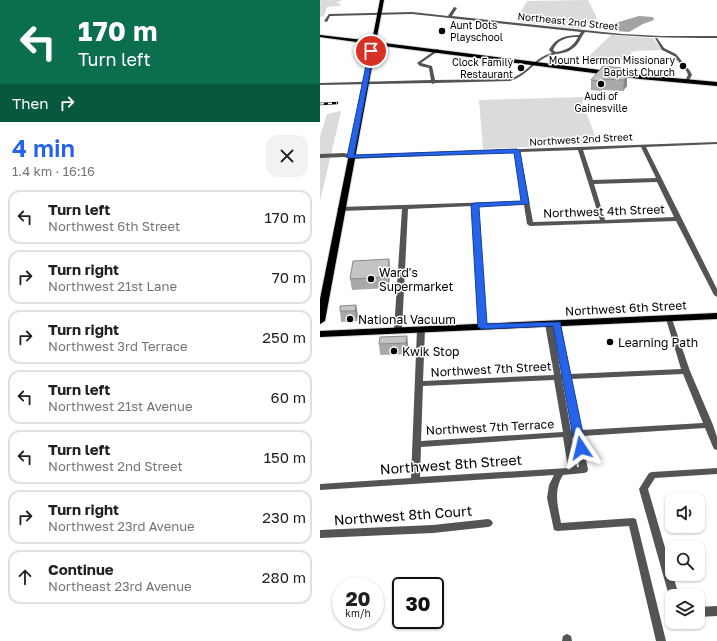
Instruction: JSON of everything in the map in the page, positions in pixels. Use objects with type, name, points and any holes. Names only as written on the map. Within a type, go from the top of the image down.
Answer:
[{"type":"main road","points":[[320,321],[350,157],[382,0]]},
{"type":"main road","points":[[320,36],[687,82],[717,84]]},
{"type":"main road","name":"Northwest 6th Street","points":[[320,334],[717,316]]},
{"type":"street","points":[[450,16],[455,8]]},
{"type":"street","name":"Northeast 2nd Street","points":[[326,21],[329,14],[409,13],[643,37],[717,38]]},
{"type":"street","points":[[555,53],[551,50],[552,47],[560,39],[564,37],[578,36],[584,31]]},
{"type":"street","points":[[320,84],[433,83],[513,80],[520,78],[545,56],[571,49],[577,43],[578,36]]},
{"type":"street","points":[[656,39],[663,49],[675,55],[689,72],[690,75],[687,82]]},
{"type":"street","points":[[433,83],[431,67],[421,65],[419,63],[437,50]]},
{"type":"street","name":"Northwest 2nd Street","points":[[320,156],[344,155],[350,157],[717,143]]},
{"type":"street","points":[[642,145],[717,295]]},
{"type":"street","points":[[580,148],[592,182],[603,221]]},
{"type":"street","points":[[340,209],[525,203],[517,151]]},
{"type":"street","points":[[592,182],[659,180]]},
{"type":"street","name":"Northwest 4th Street","points":[[525,203],[530,224],[678,219]]},
{"type":"street","points":[[475,205],[482,327]]},
{"type":"street","points":[[398,330],[405,207]]},
{"type":"street","points":[[668,319],[686,371],[717,447]]},
{"type":"street","points":[[553,324],[567,377],[578,434]]},
{"type":"street","points":[[553,324],[557,378],[573,470]]},
{"type":"street","points":[[415,480],[421,329]]},
{"type":"street","name":"Northwest 7th Street","points":[[418,384],[686,371]]},
{"type":"street","name":"Northwest 7th Terrace","points":[[416,444],[708,425]]},
{"type":"street","name":"Northwest 8th Street","points":[[320,487],[584,470],[578,434]]},
{"type":"street","points":[[672,589],[643,489],[652,475],[717,470]]},
{"type":"street","points":[[561,471],[555,479],[551,490],[557,527],[633,522],[661,641]]},
{"type":"street","name":"Northwest 8th Court","points":[[320,534],[433,529],[488,523]]},
{"type":"street","points":[[705,612],[717,611]]},
{"type":"shaded area","points":[[320,0],[343,0],[336,3],[341,4],[340,6],[327,7],[324,16],[320,17]]},
{"type":"shaded area","points":[[588,0],[597,18],[581,29],[516,21],[527,1]]},
{"type":"shaded area","points":[[639,16],[653,17],[654,20],[629,32],[615,31],[605,27],[605,26]]},
{"type":"shaded area","points":[[611,35],[653,38],[662,50],[631,52],[632,58],[622,60],[587,58]]},
{"type":"shaded area","points":[[614,96],[618,98],[611,100],[582,101],[598,144],[483,149],[479,100]]},
{"type":"shaded area","points":[[341,111],[320,201],[320,136],[327,114]]},
{"type":"building","points":[[603,66],[621,68],[617,74],[627,75],[624,80],[591,80]]},
{"type":"building","points":[[389,259],[388,277],[350,279],[353,261]]},
{"type":"building","points":[[356,305],[355,311],[340,311],[340,306]]},
{"type":"building","points":[[407,336],[406,343],[379,344],[380,337]]},
{"type":"railway","points":[[320,104],[337,103]]},
{"type":"place","name":"Aunt Dots Playschool","points":[[442,31]]},
{"type":"place","name":"Mount Hermon Missionary Baptist Church","points":[[683,66]]},
{"type":"place","name":"Clock Family Restaurant","points":[[521,68]]},
{"type":"place","name":"Audi of Gainesville","points":[[601,84]]},
{"type":"place","name":"Ward's Supermarket","points":[[371,279]]},
{"type":"place","name":"National Vacuum","points":[[350,319]]},
{"type":"place","name":"Learning Path","points":[[610,342]]},
{"type":"place","name":"Kwik Stop","points":[[394,351]]},
{"type":"route","points":[[371,51],[362,103],[350,157],[517,151],[525,203],[475,205],[482,327],[557,324],[581,448]]}]
